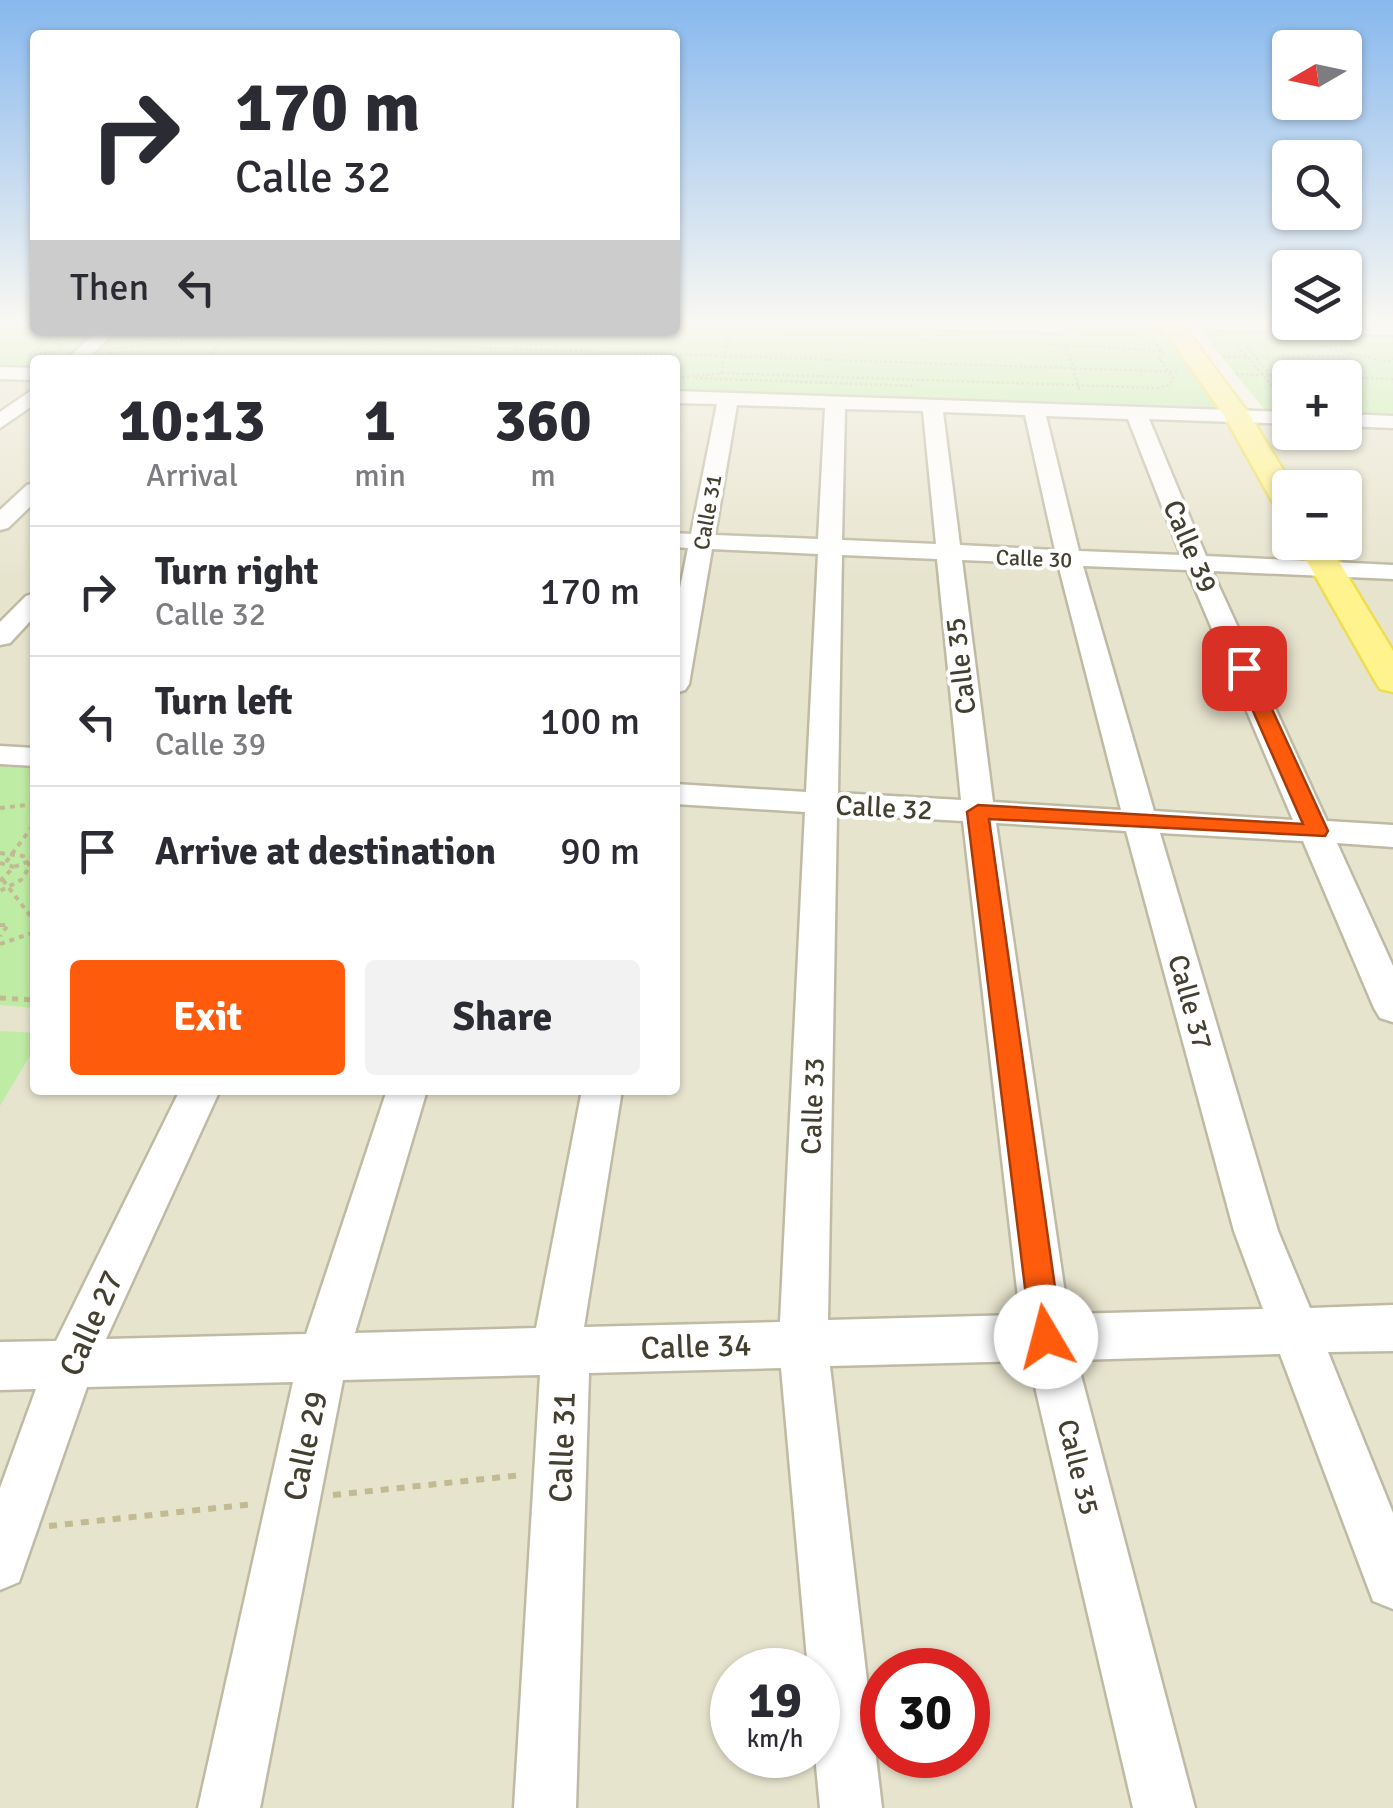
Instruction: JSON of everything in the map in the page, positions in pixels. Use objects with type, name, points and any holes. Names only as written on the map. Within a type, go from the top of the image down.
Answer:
[{"type":"main road","points":[[1240,408],[1290,470]]},
{"type":"main road","points":[[1249,417],[1273,470]]},
{"type":"main road","points":[[1335,560],[1393,680]]},
{"type":"main road","points":[[1336,560],[1393,630]]},
{"type":"street","name":"Calle 31","points":[[680,657],[726,408]]},
{"type":"street","name":"Calle 33","points":[[835,408],[803,1344],[851,1808]]},
{"type":"street","name":"Calle 35","points":[[918,408],[947,554],[1046,1337],[1164,1808]]},
{"type":"street","points":[[1018,408],[1272,418]]},
{"type":"street","name":"Calle 37","points":[[1034,410],[1069,559],[1256,1231],[1393,1581]]},
{"type":"street","name":"Calle 39","points":[[1136,413],[1196,562],[1393,1008]]},
{"type":"street","points":[[1362,421],[1393,422]]},
{"type":"street","points":[[12,516],[30,496]]},
{"type":"street","name":"Calle 30","points":[[680,540],[1069,559],[1196,562],[1272,559]]},
{"type":"street","name":"Calle 30","points":[[1348,560],[1393,572]]},
{"type":"street","points":[[0,636],[30,606]]},
{"type":"street","points":[[0,734],[30,736]]},
{"type":"street","points":[[0,756],[30,758]]},
{"type":"street","name":"Calle 32","points":[[680,773],[823,792]]},
{"type":"street","name":"Calle 32","points":[[680,794],[823,792],[1312,819],[1393,812]]},
{"type":"street","name":"Calle 32","points":[[1312,819],[1393,836]]},
{"type":"street","name":"Calle 27","points":[[0,1563],[70,1364],[198,1095]]},
{"type":"street","name":"Calle 29","points":[[229,1808],[324,1357],[405,1095]]},
{"type":"street","name":"Calle 31","points":[[545,1808],[566,1384],[559,1318],[601,1095]]},
{"type":"street","name":"Calle 34","points":[[0,1366],[1393,1328]]},
{"type":"path","points":[[0,808],[30,805]]},
{"type":"path","points":[[14,867],[3,863],[30,830]]},
{"type":"path","points":[[0,854],[12,853],[30,859]]},
{"type":"path","points":[[30,861],[14,867],[1,880],[30,915]]},
{"type":"path","points":[[0,892],[27,873],[30,865]]},
{"type":"path","points":[[0,924],[8,925],[0,936]]},
{"type":"path","points":[[0,944],[30,934]]},
{"type":"path","points":[[0,998],[30,1000]]},
{"type":"shaded area","points":[[0,408],[30,408],[30,1095],[680,1095],[680,408],[937,408],[1272,420],[1272,450],[1362,450],[1362,424],[1393,425],[1393,1808],[0,1808]]},
{"type":"green space","points":[[1124,408],[1221,408],[1223,412]]},
{"type":"green space","points":[[1362,408],[1393,408],[1393,420],[1362,419]]},
{"type":"green space","points":[[0,766],[30,768],[30,1008],[0,1005]]},
{"type":"green space","points":[[0,1031],[30,1033],[30,1055],[0,1106]]},
{"type":"route","points":[[1046,1337],[978,812],[1317,831],[1244,668]]}]
